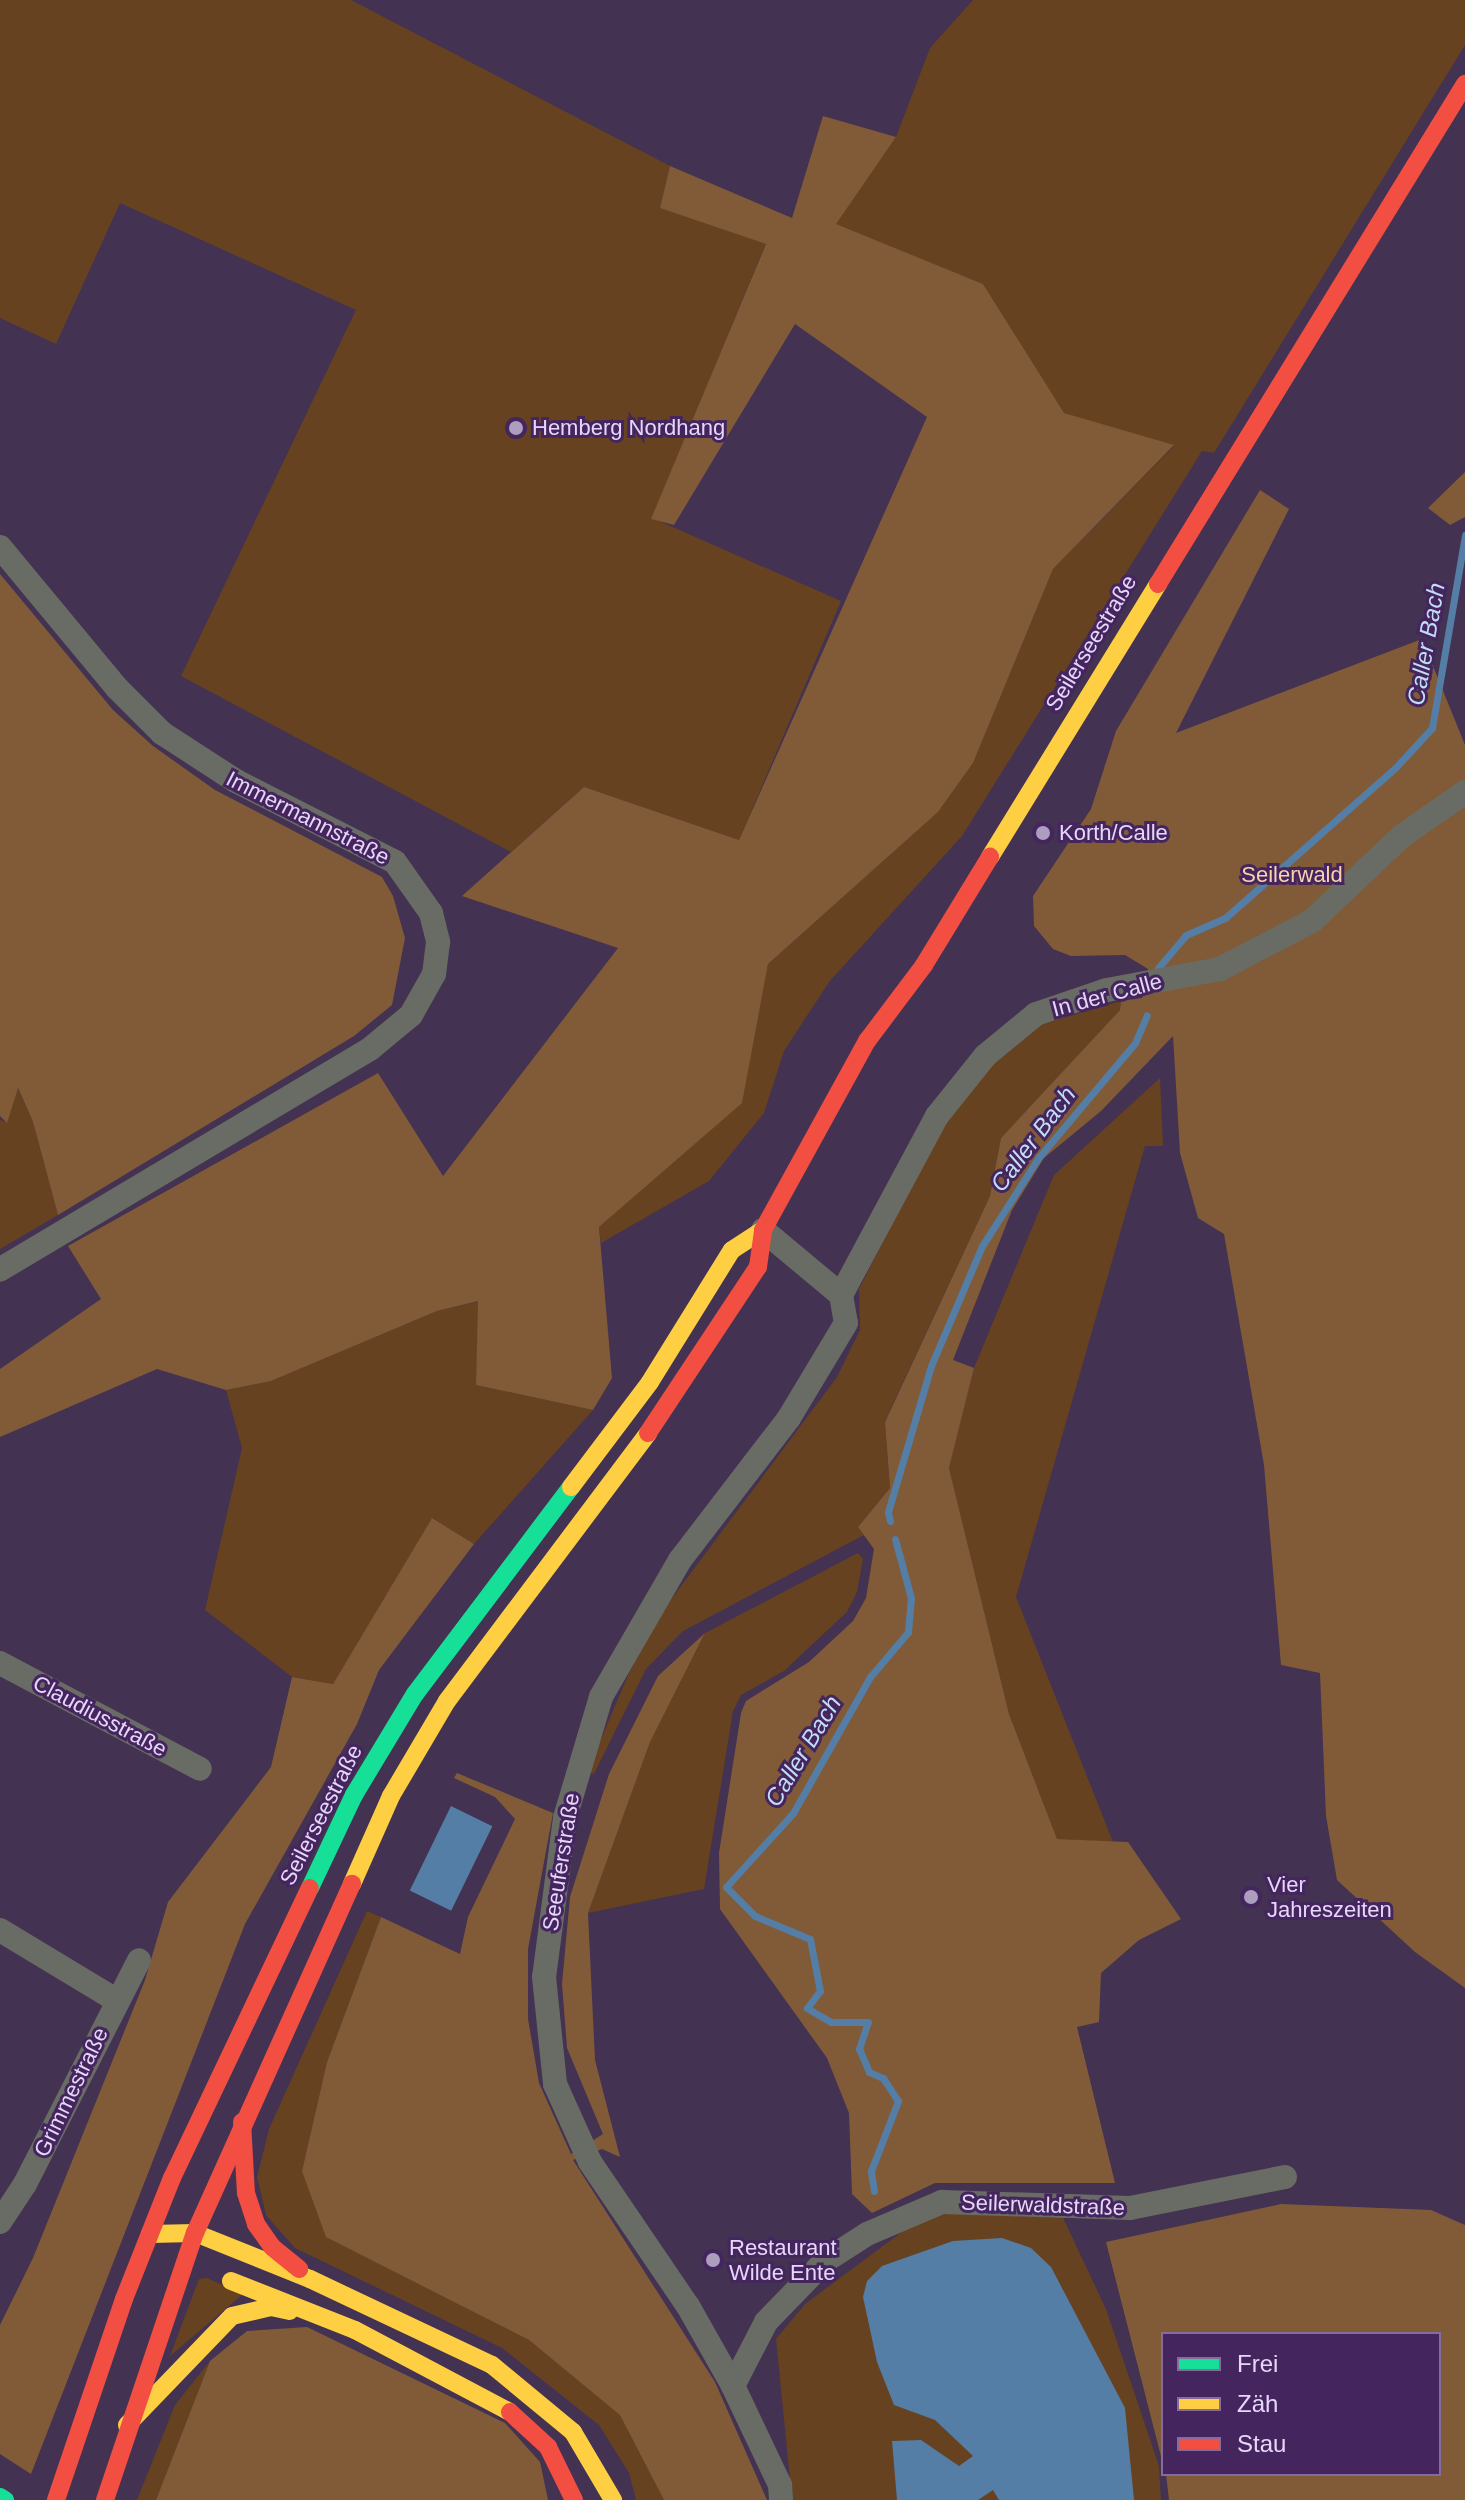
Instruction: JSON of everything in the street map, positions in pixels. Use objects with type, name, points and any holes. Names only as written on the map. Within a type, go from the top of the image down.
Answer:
[{"type":"main road","name":"Seilerseestraße","points":[[105,2500],[127,2425],[198,2268],[195,2233],[343,1894],[407,1769],[447,1701],[621,1474],[758,1267],[763,1230],[867,1041],[924,965],[1465,84]]},
{"type":"main road","name":"Seilerseestraße","points":[[56,2500],[150,2234],[347,1809],[415,1694],[650,1382],[732,1250],[763,1230]]},
{"type":"main road","points":[[242,2122],[246,2193],[256,2224],[272,2247],[310,2279]]},
{"type":"main road","points":[[150,2234],[195,2233],[310,2279],[492,2365],[573,2432],[613,2500]]},
{"type":"main road","points":[[150,2234],[198,2268],[324,2318],[477,2391],[520,2418],[548,2447],[574,2500]]},
{"type":"main road","points":[[127,2425],[187,2357],[232,2316],[271,2307],[324,2318]]},
{"type":"street","name":"Immermannstraße","points":[[0,547],[117,688],[162,733],[236,781],[395,862],[431,913],[438,942],[434,974],[411,1015],[370,1049],[0,1270]]},
{"type":"street","name":"In der Calle","points":[[841,1295],[937,1116],[985,1056],[1036,1014],[1107,990],[1233,962],[1312,921],[1402,836],[1465,792]]},
{"type":"street","points":[[763,1230],[841,1295]]},
{"type":"street","name":"Seeuferstraße","points":[[781,2500],[780,2485],[733,2386],[688,2306],[590,2162],[555,2084],[544,1977],[565,1818],[601,1697],[680,1560],[789,1418],[838,1337],[846,1323],[841,1295]]},
{"type":"street","name":"Claudiusstraße","points":[[0,1663],[200,1769]]},
{"type":"street","points":[[0,1930],[116,2000]]},
{"type":"street","name":"Grimmestraße","points":[[0,2222],[25,2184],[139,1960]]},
{"type":"street","name":"Seilerwaldstraße","points":[[733,2386],[766,2322],[825,2261],[867,2234],[942,2202],[1130,2208],[1285,2177]]},
{"type":"shaded area","points":[[0,0],[351,0],[670,166],[660,208],[766,243],[652,518],[841,601],[739,840],[584,787],[511,852],[181,676],[356,310],[120,203],[56,344],[0,318]]},
{"type":"shaded area","points":[[973,0],[1465,0],[1465,45],[1214,453],[1202,451],[962,836],[829,982],[784,1051],[764,1113],[709,1181],[601,1243],[599,1227],[741,1103],[768,964],[938,812],[973,763],[1053,569],[1174,446],[1063,413],[983,284],[835,224],[896,137],[930,48]]},
{"type":"shaded area","points":[[1121,1001],[1120,1010],[1001,1138],[990,1196],[885,1421],[890,1488],[858,1527],[864,1535],[683,1631],[646,1669],[594,1774],[587,1772],[629,1673],[664,1609],[837,1377],[860,1330],[859,1289],[943,1123],[990,1063],[1039,1025]]},
{"type":"shaded area","points":[[1160,1078],[1163,1146],[1145,1146],[1016,1597],[1113,1842],[1057,1839],[1009,1714],[949,1468],[974,1368],[1054,1175]]},
{"type":"shaded area","points":[[17,1087],[33,1122],[58,1215],[0,1249],[0,1120],[7,1122]]},
{"type":"shaded area","points":[[479,1301],[476,1385],[593,1410],[474,1544],[432,1518],[333,1684],[292,1677],[205,1610],[242,1448],[226,1390],[271,1381],[437,1311]]},
{"type":"shaded area","points":[[858,1553],[863,1559],[857,1592],[847,1612],[784,1671],[741,1695],[733,1711],[704,1889],[588,1913],[650,1742],[705,1633]]},
{"type":"shaded area","points":[[367,1911],[381,1917],[327,2062],[302,2171],[441,2294],[529,2340],[621,2415],[664,2500],[636,2500],[629,2473],[599,2425],[502,2348],[295,2248],[266,2215],[257,2177],[269,2129]]},
{"type":"shaded area","points":[[942,2202],[1057,2205],[1106,2309],[1159,2466],[1161,2500],[792,2500],[776,2339],[805,2304]]},
{"type":"shaded area","points":[[207,2278],[243,2294],[170,2356],[199,2279]]},
{"type":"shaded area","points":[[210,2361],[156,2500],[137,2500],[175,2405]]},
{"type":"green space","points":[[823,116],[896,137],[836,224],[983,284],[1064,413],[1174,445],[1053,569],[973,763],[938,812],[768,964],[742,1103],[599,1227],[612,1378],[593,1410],[476,1385],[478,1301],[437,1311],[271,1381],[226,1390],[157,1369],[0,1437],[0,1369],[101,1299],[68,1246],[378,1073],[443,1176],[618,948],[462,896],[584,787],[739,840],[927,417],[795,324],[674,525],[651,519],[766,244],[660,208],[670,166],[792,218]]},
{"type":"green space","points":[[1465,472],[1465,517],[1450,525],[1428,508]]},
{"type":"green space","name":"Seilerwald","points":[[1260,490],[1289,509],[1176,733],[1422,639],[1465,745],[1465,1988],[1415,1952],[1337,1880],[1326,1816],[1320,1673],[1281,1665],[1264,1465],[1224,1234],[1198,1218],[1180,1153],[1173,1036],[1101,1111],[1044,1158],[1012,1210],[953,1360],[974,1368],[949,1468],[1009,1714],[1057,1839],[1128,1842],[1181,1919],[1139,1940],[1101,1973],[1099,2022],[1077,2027],[1115,2183],[935,2183],[872,2213],[852,2194],[849,2113],[827,2058],[720,1909],[719,1853],[741,1713],[746,1701],[809,1662],[853,1621],[866,1598],[874,1549],[858,1527],[890,1488],[885,1422],[990,1196],[1001,1138],[1120,1010],[1121,1001],[1142,998],[1148,969],[1125,955],[1071,956],[1053,949],[1034,926],[1033,896],[1091,809],[1116,731]]},
{"type":"green space","points":[[0,574],[113,710],[153,746],[215,790],[382,877],[393,896],[405,938],[392,1005],[354,1036],[58,1215],[33,1122],[18,1088],[7,1123],[0,1116]]},
{"type":"green space","points":[[432,1518],[474,1544],[379,1670],[357,1724],[245,1924],[31,2474],[0,2454],[0,2325],[33,2258],[145,1980],[168,1902],[271,1767],[292,1677],[333,1684]]},
{"type":"green space","points":[[705,1633],[650,1742],[588,1913],[595,2060],[620,2157],[602,2149],[573,2160],[715,2382],[767,2500],[664,2500],[620,2415],[529,2340],[326,2237],[302,2171],[327,2062],[381,1917],[460,1954],[468,1917],[515,1819],[495,1797],[454,1778],[457,1773],[553,1813],[528,1949],[528,2019],[539,2083],[571,2154],[603,2134],[567,2048],[562,1984],[570,1897],[609,1774],[658,1676]]},
{"type":"green space","points":[[1281,2204],[1431,2210],[1465,2225],[1465,2500],[1169,2500],[1166,2476],[1441,2476],[1441,2332],[1161,2332],[1161,2456],[1106,2242]]},
{"type":"green space","points":[[307,2327],[505,2423],[540,2462],[548,2500],[156,2500],[210,2361],[247,2331]]},
{"type":"water","points":[[451,1806],[492,1826],[451,1911],[410,1890]]},
{"type":"water","points":[[1002,2238],[1031,2248],[1051,2267],[1125,2408],[1134,2500],[999,2500],[993,2490],[978,2500],[897,2500],[892,2441],[921,2440],[959,2466],[973,2456],[935,2420],[894,2405],[877,2362],[863,2297],[867,2281],[882,2266],[953,2241]]},
{"type":"waterway","name":"Caller Bach","points":[[1158,968],[1186,935],[1225,918],[1396,767],[1432,728],[1465,535]]},
{"type":"waterway","name":"Caller Bach","points":[[890,1521],[888,1512],[931,1366],[982,1246],[1039,1157],[1135,1043],[1147,1015]]},
{"type":"waterway","name":"Caller Bach","points":[[874,2191],[871,2171],[898,2101],[883,2078],[869,2072],[859,2049],[868,2022],[831,2022],[807,2008],[820,1991],[810,1939],[755,1916],[726,1887],[793,1813],[870,1677],[908,1632],[911,1598],[895,1539]]},
{"type":"traffic: fast","points":[[310,1888],[354,1795],[415,1694],[571,1487]]},
{"type":"traffic: fast","points":[[0,2497],[5,2500]]},
{"type":"traffic: slow","points":[[990,857],[1158,584]]},
{"type":"traffic: slow","points":[[571,1487],[650,1382],[732,1250],[763,1230]]},
{"type":"traffic: slow","points":[[352,1884],[391,1796],[447,1701],[648,1433]]},
{"type":"traffic: slow","points":[[150,2234],[195,2233],[310,2279],[492,2365],[573,2432],[613,2500]]},
{"type":"traffic: slow","points":[[231,2281],[355,2330],[510,2412]]},
{"type":"traffic: slow","points":[[127,2425],[232,2316],[271,2307],[290,2311]]},
{"type":"traffic: jam","points":[[1158,584],[1465,84]]},
{"type":"traffic: jam","points":[[648,1433],[758,1267],[763,1230],[867,1041],[924,965],[990,857]]},
{"type":"traffic: jam","points":[[105,2500],[195,2233],[352,1884]]},
{"type":"traffic: jam","points":[[56,2500],[124,2299],[172,2178],[310,1888]]},
{"type":"traffic: jam","points":[[242,2122],[246,2193],[256,2224],[272,2247],[299,2269]]},
{"type":"traffic: jam","points":[[510,2412],[548,2447],[574,2500]]},
{"type":"place","name":"Hemberg Nordhang","points":[[516,428]]},
{"type":"place","name":"Korth/Calle","points":[[1043,833]]},
{"type":"place","name":"Vier Jahreszeiten","points":[[1251,1897]]},
{"type":"place","name":"Restaurant Wilde Ente","points":[[713,2260]]}]
